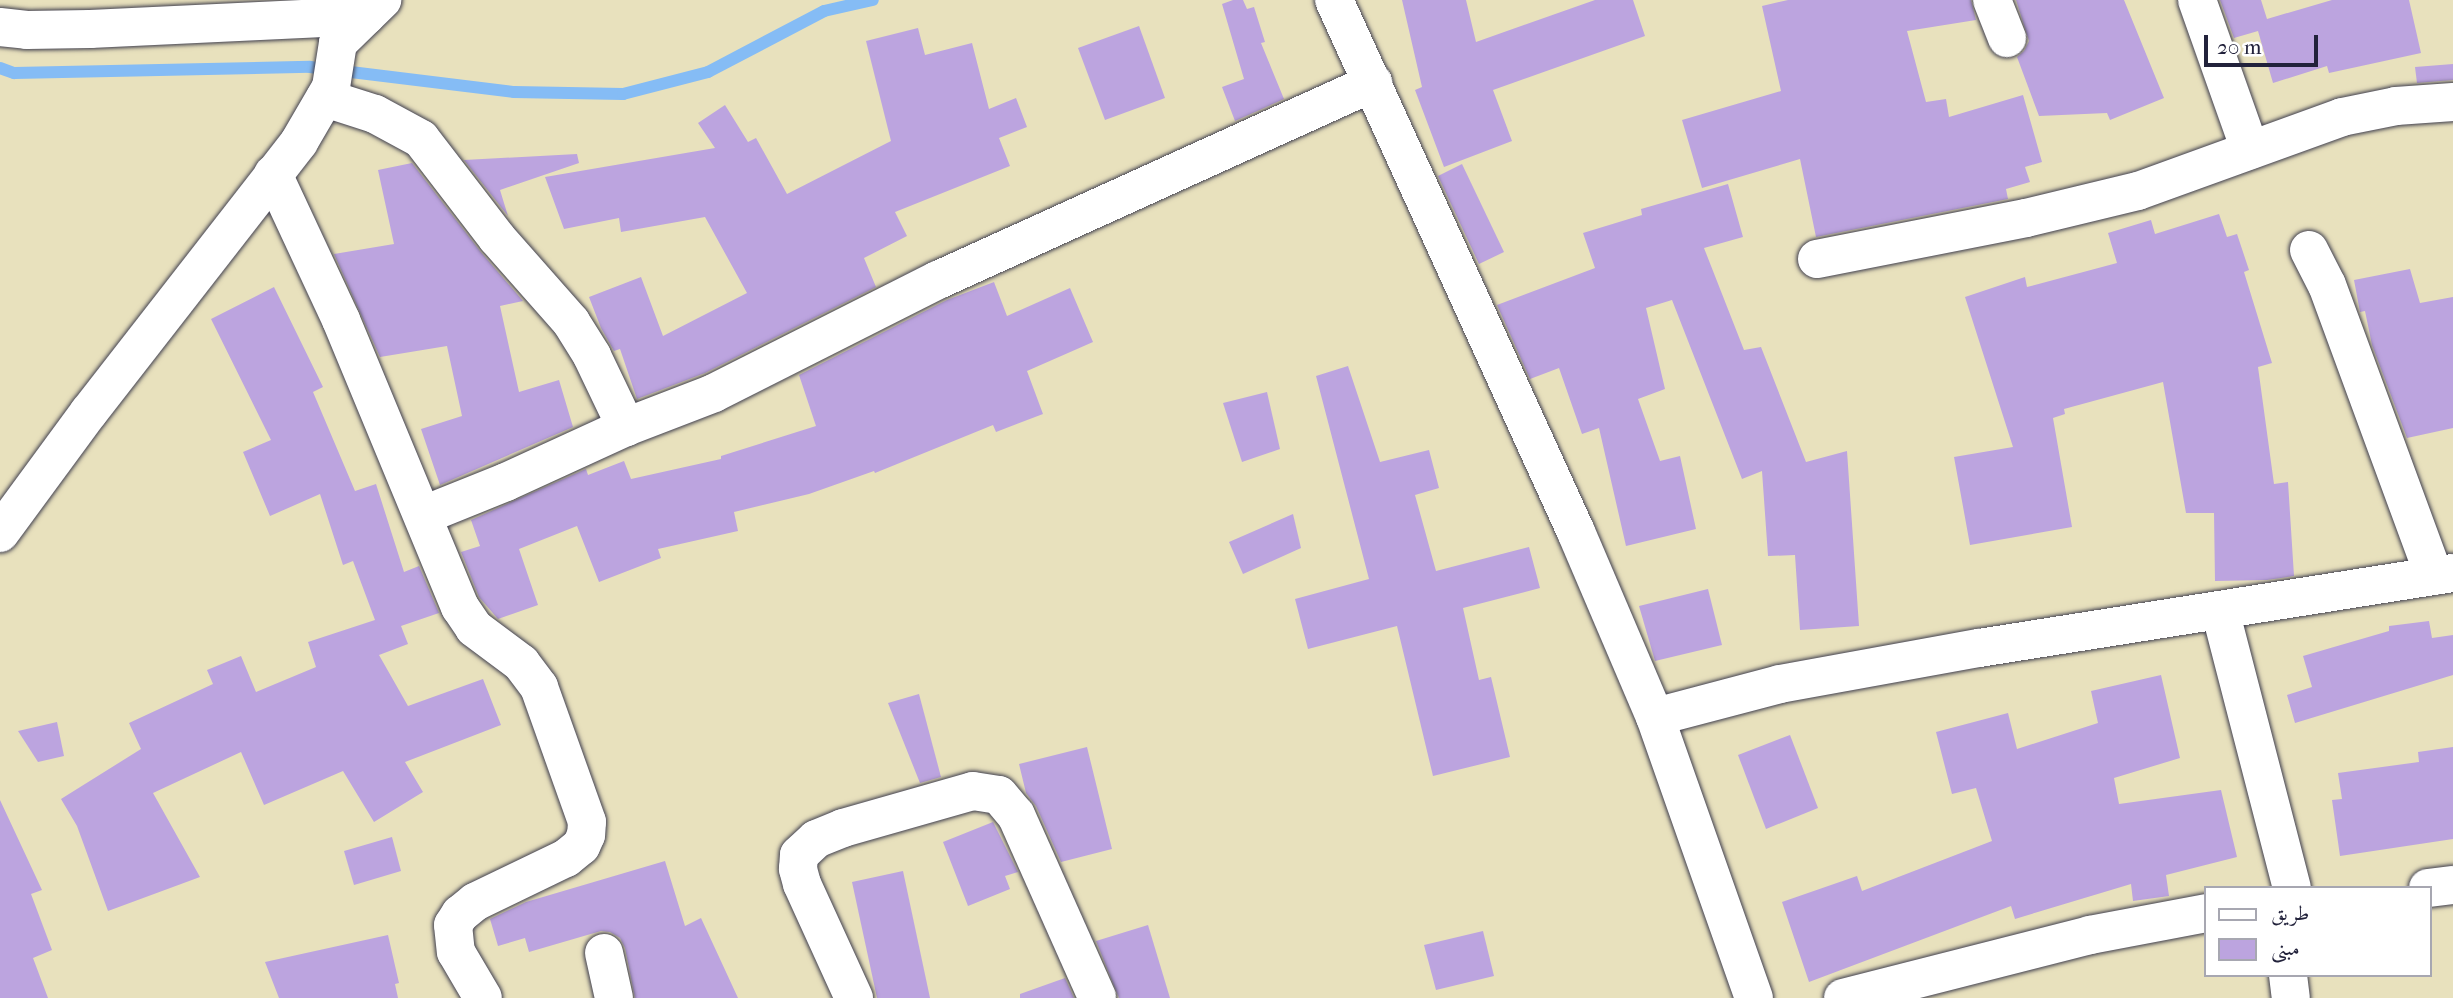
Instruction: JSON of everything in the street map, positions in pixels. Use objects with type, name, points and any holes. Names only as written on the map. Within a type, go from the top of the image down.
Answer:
[{"type":"street","points":[[1334,0],[1571,520],[1654,718],[1754,998]]},
{"type":"street","points":[[1993,0],[2007,38]]},
{"type":"street","points":[[2197,0],[2250,150]]},
{"type":"street","points":[[0,27],[27,30],[247,10],[374,8]]},
{"type":"street","points":[[0,533],[89,412],[299,142],[328,92],[338,43],[374,8]]},
{"type":"street","points":[[424,515],[506,482],[625,427],[714,393],[938,281],[1373,83]]},
{"type":"street","points":[[328,92],[421,139],[497,238],[571,322],[592,356],[625,427]]},
{"type":"street","points":[[1817,260],[2026,218],[2138,191],[2342,117],[2396,106],[2453,102]]},
{"type":"street","points":[[274,174],[341,320],[460,607],[474,628],[520,663],[539,687],[587,822],[586,835],[581,846],[566,858],[475,902],[460,914],[453,926],[456,952],[483,998]]},
{"type":"street","points":[[1654,718],[1780,684],[1979,648],[2444,575],[2327,285],[2309,250]]},
{"type":"street","points":[[2220,610],[2291,886]]},
{"type":"street","points":[[854,998],[802,884],[797,869],[799,855],[816,839],[842,828],[972,791],[999,794],[1016,815],[1097,997]]},
{"type":"street","points":[[2432,888],[2453,885]]},
{"type":"street","points":[[1843,998],[2090,935],[2204,913]]},
{"type":"street","points":[[604,953],[614,998]]},
{"type":"street","points":[[2288,977],[2291,998]]},
{"type":"building","points":[[1243,0],[1247,9],[1254,7],[1265,42],[1261,43],[1284,99],[1235,121],[1222,87],[1244,79],[1222,4]]},
{"type":"building","points":[[1402,0],[1466,0],[1476,42],[1595,0],[1633,0],[1645,36],[1493,90],[1512,141],[1444,167],[1415,90],[1422,87]]},
{"type":"building","points":[[1788,0],[1971,0],[1976,20],[1907,31],[1926,102],[1946,99],[1949,117],[2023,95],[2042,162],[2025,167],[2030,182],[2006,189],[2008,199],[1816,237],[1800,159],[1702,188],[1682,120],[1781,91],[1762,6]]},
{"type":"building","points":[[2016,0],[2124,0],[2164,98],[2110,120],[2107,113],[2039,116],[2017,57],[2029,41]]},
{"type":"building","points":[[2220,0],[2261,0],[2267,19],[2332,0],[2409,0],[2421,53],[2329,73],[2327,66],[2273,83],[2258,31],[2234,38]]},
{"type":"building","points":[[1139,26],[1165,98],[1105,120],[1078,48]]},
{"type":"building","points":[[918,28],[925,55],[972,43],[989,109],[1016,98],[1027,127],[999,138],[1010,166],[895,212],[907,236],[864,258],[876,287],[705,373],[637,399],[620,349],[614,351],[601,328],[589,297],[641,277],[663,336],[747,293],[705,217],[621,232],[619,218],[564,229],[545,177],[715,148],[698,123],[725,105],[748,142],[756,138],[787,194],[891,141],[866,41]]},
{"type":"building","points":[[2453,64],[2453,80],[2417,83],[2415,67]]},
{"type":"building","points":[[577,154],[579,163],[500,190],[508,216],[464,160]]},
{"type":"building","points":[[412,163],[480,251],[523,301],[500,306],[519,392],[559,380],[573,427],[440,485],[421,429],[462,416],[447,346],[380,357],[334,254],[394,244],[378,170]]},
{"type":"building","points":[[1462,164],[1504,252],[1479,264],[1438,176]]},
{"type":"building","points":[[1728,184],[1743,237],[1704,248],[1744,350],[1761,347],[1806,462],[1847,451],[1859,626],[1800,630],[1795,555],[1768,556],[1762,471],[1742,479],[1672,300],[1646,308],[1665,389],[1638,399],[1660,461],[1680,456],[1696,529],[1626,546],[1599,428],[1582,434],[1559,368],[1530,379],[1497,305],[1595,268],[1583,233],[1642,215],[1641,209]]},
{"type":"building","points":[[2219,214],[2227,237],[2237,234],[2249,270],[2244,272],[2272,363],[2258,367],[2274,484],[2288,482],[2294,576],[2267,580],[2215,581],[2214,513],[2186,513],[2163,382],[2064,409],[2065,414],[2053,418],[2072,527],[1970,545],[1954,457],[2013,447],[1965,297],[2025,277],[2027,287],[2117,263],[2108,233],[2151,220],[2155,234]]},
{"type":"building","points":[[2410,269],[2420,303],[2453,297],[2453,428],[2407,438],[2372,345],[2365,311],[2360,312],[2354,280]]},
{"type":"building","points":[[994,282],[1007,316],[1070,288],[1093,342],[1027,371],[1043,414],[996,432],[993,425],[875,473],[874,471],[809,494],[734,512],[738,531],[658,549],[661,558],[599,582],[577,526],[519,549],[538,605],[498,619],[479,597],[461,552],[480,546],[471,520],[586,469],[588,475],[624,461],[631,479],[721,459],[721,456],[816,426],[799,375],[947,300]]},
{"type":"building","points":[[274,287],[323,387],[313,392],[355,491],[376,484],[404,572],[419,566],[439,613],[401,626],[408,644],[379,655],[408,706],[483,679],[501,725],[405,762],[423,792],[374,822],[343,771],[264,805],[241,752],[153,793],[200,877],[108,911],[77,826],[61,799],[141,749],[129,723],[213,684],[207,670],[241,656],[256,692],[316,667],[308,642],[375,620],[353,561],[343,565],[320,494],[270,516],[243,452],[271,440],[211,319]]},
{"type":"building","points":[[1348,366],[1380,462],[1429,450],[1439,488],[1415,495],[1436,571],[1529,547],[1540,588],[1463,608],[1479,680],[1491,677],[1510,757],[1433,776],[1397,626],[1308,649],[1295,599],[1369,579],[1316,376]]},
{"type":"building","points":[[1267,392],[1280,449],[1242,462],[1223,403]]},
{"type":"building","points":[[1293,514],[1301,548],[1243,574],[1229,542]]},
{"type":"building","points":[[1708,589],[1722,645],[1655,661],[1639,606]]},
{"type":"building","points":[[2429,621],[2432,638],[2453,635],[2453,675],[2295,723],[2287,695],[2312,687],[2303,656],[2389,631],[2389,626]]},
{"type":"building","points":[[2161,675],[2180,758],[2114,778],[2119,804],[2221,790],[2237,857],[2166,875],[2169,896],[2133,901],[2131,884],[2015,919],[2011,906],[1809,982],[1782,902],[1857,876],[1862,891],[1992,841],[1976,788],[1952,794],[1936,732],[2008,713],[2017,749],[2098,723],[2091,691]]},
{"type":"building","points":[[919,694],[941,777],[920,783],[888,703]]},
{"type":"building","points":[[57,722],[64,756],[38,762],[18,731]]},
{"type":"building","points":[[1790,735],[1818,808],[1766,829],[1738,755]]},
{"type":"building","points":[[1087,747],[1112,849],[1061,862],[1036,806],[1026,793],[1019,764]]},
{"type":"building","points":[[2453,747],[2453,839],[2340,856],[2332,800],[2342,799],[2338,773],[2419,762],[2418,752]]},
{"type":"building","points":[[0,800],[42,890],[31,894],[52,950],[33,958],[48,998],[0,998]]},
{"type":"building","points":[[993,822],[1018,872],[1005,876],[1010,889],[968,906],[943,842]]},
{"type":"building","points":[[392,837],[401,871],[354,885],[344,851]]},
{"type":"building","points":[[665,861],[685,926],[701,918],[738,998],[635,998],[625,948],[620,938],[610,932],[601,931],[529,952],[525,938],[498,946],[490,919],[526,902]]},
{"type":"building","points":[[903,871],[930,998],[877,998],[852,882]]},
{"type":"building","points":[[1148,925],[1170,998],[1119,998],[1096,941]]},
{"type":"building","points":[[1483,931],[1494,976],[1436,990],[1424,945]]},
{"type":"building","points":[[388,935],[399,983],[395,984],[398,998],[279,998],[265,962]]},
{"type":"building","points":[[1065,978],[1074,998],[1020,998],[1020,994]]},
{"type":"waterway","points":[[0,68],[14,73],[310,67],[514,92],[623,94],[708,72],[824,11],[873,0]]}]
